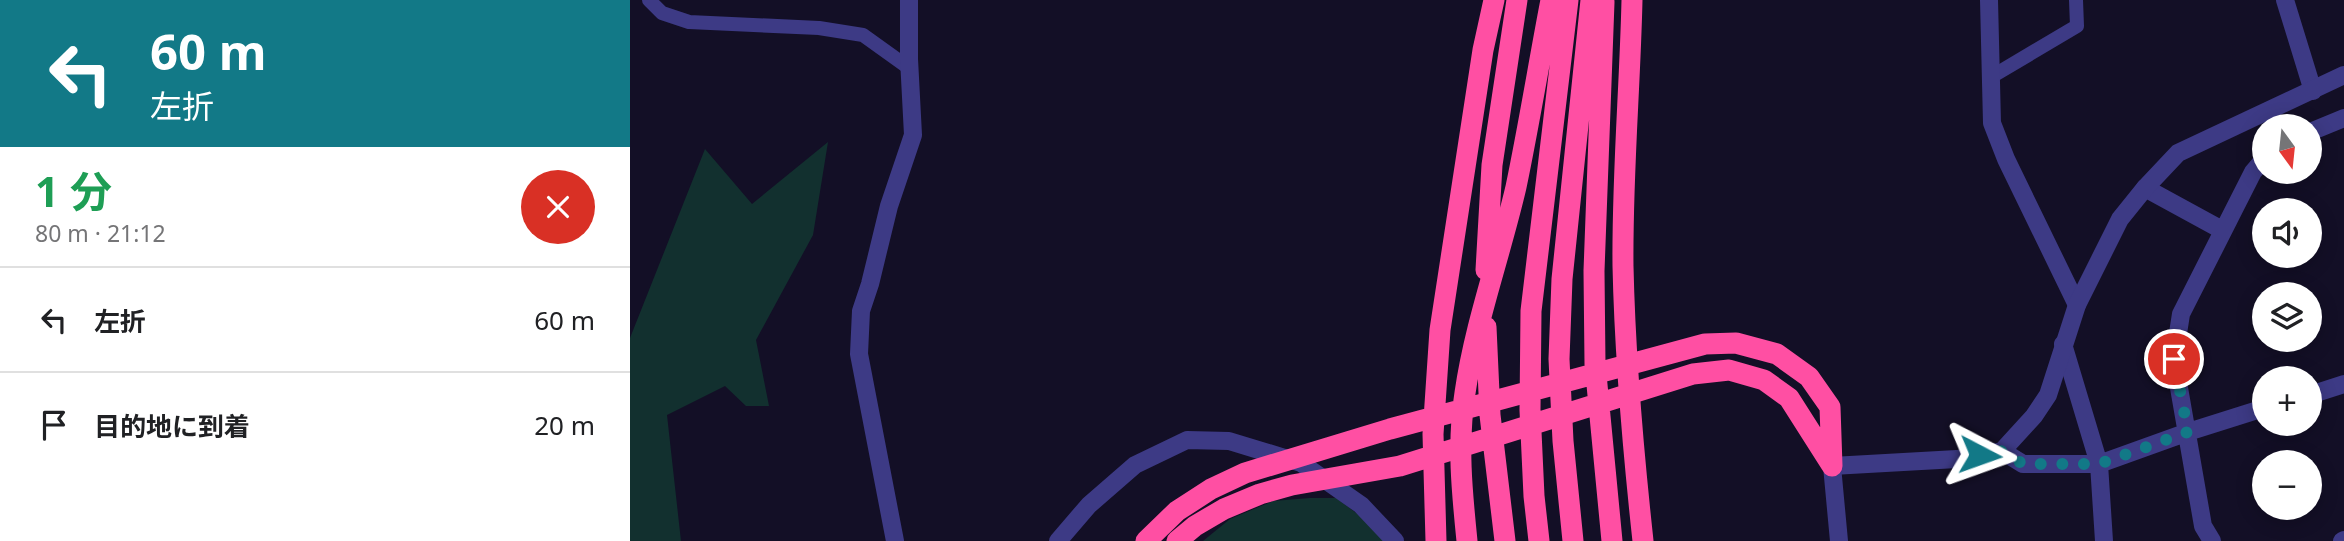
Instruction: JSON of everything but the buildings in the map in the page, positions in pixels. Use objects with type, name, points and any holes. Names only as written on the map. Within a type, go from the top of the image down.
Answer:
[{"type":"highway","points":[[1436,541],[1433,470],[1440,330],[1483,50],[1494,0]]},
{"type":"highway","points":[[1505,541],[1490,415],[1485,317],[1492,165],[1517,0]]},
{"type":"highway","points":[[1468,541],[1461,475],[1461,432],[1466,383],[1516,187],[1552,0]]},
{"type":"highway","points":[[1539,541],[1530,410],[1531,310],[1568,0]]},
{"type":"highway","points":[[1573,541],[1563,442],[1559,359],[1562,279],[1591,0]]},
{"type":"highway","points":[[1604,0],[1594,271],[1595,365],[1612,541]]},
{"type":"highway","points":[[1594,271],[1621,0]]},
{"type":"highway","points":[[1632,0],[1623,265],[1627,374],[1643,541]]},
{"type":"highway","points":[[1146,541],[1177,511],[1211,489],[1245,473],[1390,429],[1705,344],[1736,343],[1777,354],[1809,377],[1830,407],[1832,466]]},
{"type":"highway","points":[[1177,541],[1195,526],[1224,509],[1260,494],[1292,485],[1400,466],[1693,374],[1729,370],[1764,380],[1789,398],[1832,466]]},
{"type":"street","points":[[895,541],[859,354],[861,311],[889,206],[913,135],[909,0]]},
{"type":"street","points":[[1989,0],[1992,123],[2006,159],[2077,305]]},
{"type":"street","points":[[2285,0],[2313,91]]},
{"type":"street","points":[[1839,541],[1832,466],[1957,459],[2002,451],[2034,416],[2048,395],[2077,305],[2120,219],[2145,188],[2178,153],[2344,75]]},
{"type":"street","points":[[2322,127],[2344,118]]},
{"type":"street","points":[[2212,541],[2203,526],[2174,359],[2181,314],[2252,174]]},
{"type":"street","points":[[2145,188],[2222,230]]},
{"type":"street","points":[[2063,344],[2099,464],[2104,541]]},
{"type":"street","points":[[2322,391],[2344,384]]},
{"type":"street","points":[[2002,451],[2023,464],[2099,464],[2252,412]]},
{"type":"street","points":[[1058,541],[1089,505],[1135,465],[1187,440],[1229,441],[1301,463],[1361,505],[1395,541]]},
{"type":"lane","points":[[649,0],[662,13],[690,22],[819,28],[863,35],[909,68]]},
{"type":"lane","points":[[1991,76],[2077,26],[2076,0]]},
{"type":"green space","points":[[828,142],[813,235],[756,340],[769,406],[746,406],[725,386],[667,415],[681,541],[630,541],[630,338],[705,149],[752,204]]},
{"type":"green space","points":[[1336,498],[1371,524],[1386,541],[1203,541],[1230,519],[1273,501]]},
{"type":"route","points":[[1980,455],[2002,451],[2023,464],[2099,464],[2188,432],[2174,359]]}]
